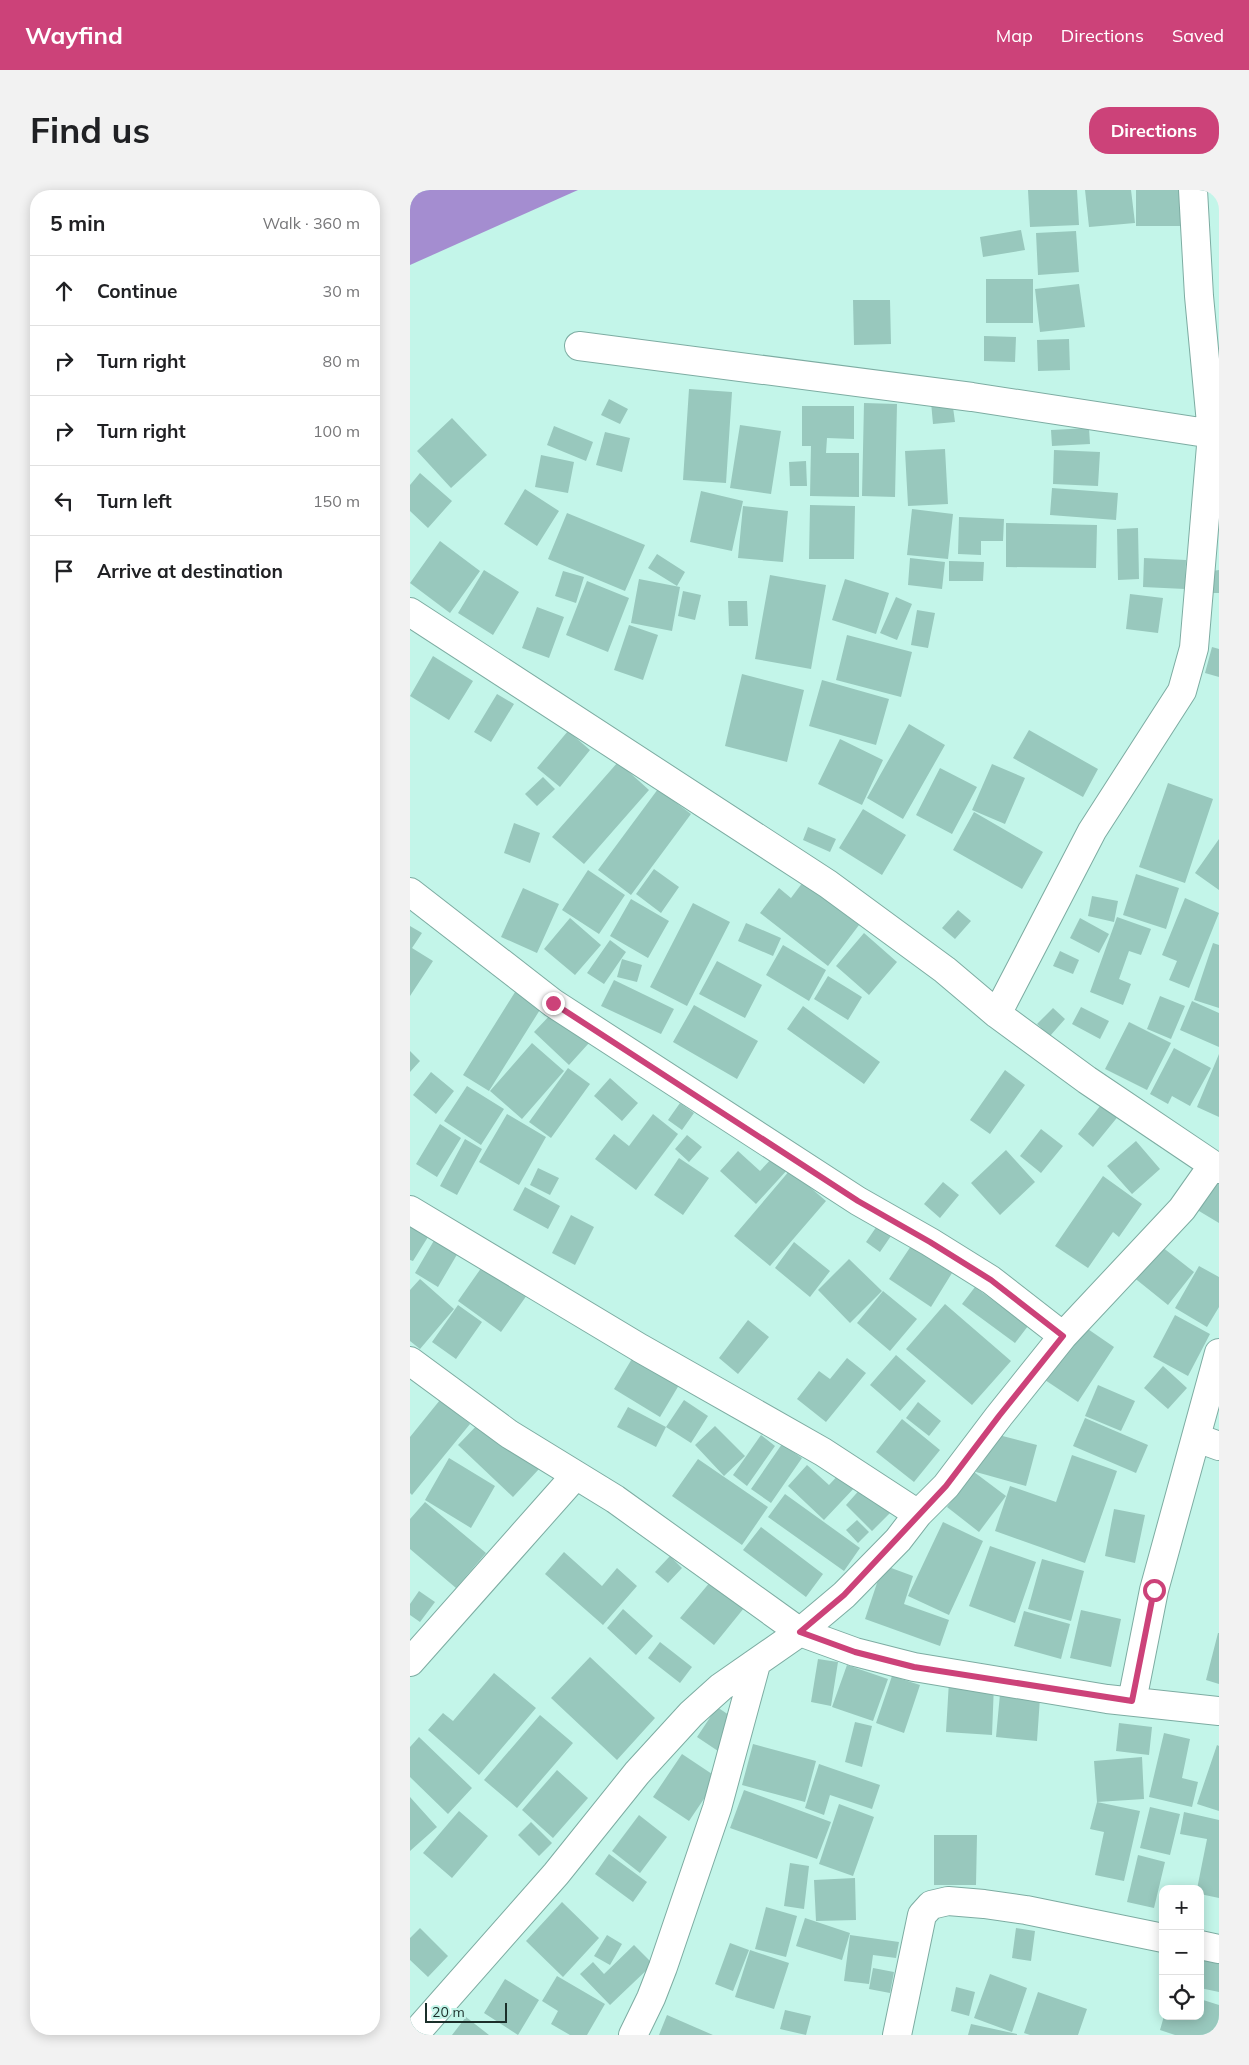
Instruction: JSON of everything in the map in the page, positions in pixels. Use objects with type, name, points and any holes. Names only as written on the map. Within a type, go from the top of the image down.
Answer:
[{"type":"street","points":[[997,1014],[1092,831],[1182,691],[1194,648],[1216,435],[1199,296],[1193,190]]},
{"type":"street","points":[[579,346],[972,397],[1216,435]]},
{"type":"street","points":[[410,612],[828,884],[945,970],[997,1014],[1087,1080],[1216,1167],[1182,1209],[1063,1336],[946,1486],[918,1514],[898,1540],[844,1595],[800,1632],[721,1687],[691,1714],[637,1773],[556,1874],[414,2035]]},
{"type":"street","points":[[410,892],[553,1003],[858,1201],[930,1242],[991,1280],[1063,1336]]},
{"type":"street","points":[[410,1210],[624,1338],[823,1452],[918,1514]]},
{"type":"street","points":[[1132,1701],[1154,1590],[1208,1442],[1219,1353]]},
{"type":"street","points":[[410,1361],[509,1434],[615,1500],[800,1632],[855,1652],[914,1667],[1132,1701],[1219,1711]]},
{"type":"street","points":[[410,1662],[575,1476]]},
{"type":"street","points":[[633,2035],[651,1998],[663,1967],[717,1808],[756,1664]]},
{"type":"street","points":[[897,2035],[922,1915],[931,1904],[948,1901],[1026,1910],[1159,1937]]},
{"type":"street","points":[[1204,1947],[1219,1949]]},
{"type":"shaded area","points":[[410,190],[578,190],[410,265]]},
{"type":"building","points":[[1028,190],[1077,190],[1079,225],[1030,227]]},
{"type":"building","points":[[1085,190],[1131,190],[1135,223],[1089,227]]},
{"type":"building","points":[[1136,190],[1184,190],[1183,226],[1136,226]]},
{"type":"building","points":[[1021,230],[1025,250],[983,257],[980,237]]},
{"type":"building","points":[[1076,231],[1079,272],[1038,275],[1036,233]]},
{"type":"building","points":[[986,279],[1033,279],[1033,323],[986,323]]},
{"type":"building","points":[[1079,284],[1085,327],[1040,332],[1035,289]]},
{"type":"building","points":[[853,300],[890,300],[891,344],[854,345]]},
{"type":"building","points":[[984,336],[1016,337],[1015,362],[984,361]]},
{"type":"building","points":[[1069,339],[1070,370],[1038,371],[1037,340]]},
{"type":"building","points":[[689,389],[732,392],[726,483],[683,480]]},
{"type":"building","points":[[609,399],[628,409],[620,424],[601,415]]},
{"type":"building","points":[[952,400],[955,422],[933,424],[931,402]]},
{"type":"building","points":[[864,403],[897,404],[895,497],[862,496]]},
{"type":"building","points":[[802,406],[854,406],[854,439],[827,438],[826,453],[859,453],[859,497],[810,496],[811,446],[802,446]]},
{"type":"building","points":[[452,418],[487,455],[451,488],[417,451]]},
{"type":"building","points":[[740,425],[781,431],[771,494],[730,488]]},
{"type":"building","points":[[554,426],[593,442],[586,461],[547,445]]},
{"type":"building","points":[[1089,428],[1090,444],[1052,446],[1051,430]]},
{"type":"building","points":[[605,432],[630,438],[622,472],[596,465]]},
{"type":"building","points":[[945,449],[948,504],[908,506],[905,451]]},
{"type":"building","points":[[1054,450],[1100,452],[1098,486],[1053,484]]},
{"type":"building","points":[[541,455],[574,462],[568,493],[535,487]]},
{"type":"building","points":[[806,461],[807,486],[790,486],[789,462]]},
{"type":"building","points":[[420,473],[452,501],[428,528],[410,511],[410,485]]},
{"type":"building","points":[[1052,488],[1118,493],[1116,520],[1050,515]]},
{"type":"building","points":[[525,489],[559,511],[537,546],[504,524]]},
{"type":"building","points":[[701,491],[743,501],[732,551],[690,542]]},
{"type":"building","points":[[810,505],[855,506],[854,559],[809,559]]},
{"type":"building","points":[[743,506],[788,511],[783,562],[738,558]]},
{"type":"building","points":[[912,509],[953,514],[948,559],[907,555]]},
{"type":"building","points":[[567,513],[645,545],[625,591],[548,559]]},
{"type":"building","points":[[959,517],[1004,519],[1003,541],[981,541],[981,555],[958,554]]},
{"type":"building","points":[[1006,523],[1097,525],[1096,568],[1006,567]]},
{"type":"building","points":[[1138,528],[1139,579],[1118,580],[1117,529]]},
{"type":"building","points":[[440,541],[480,571],[450,613],[410,583]]},
{"type":"building","points":[[657,554],[685,572],[677,586],[648,568]]},
{"type":"building","points":[[910,558],[945,562],[942,589],[908,585]]},
{"type":"building","points":[[1144,558],[1186,560],[1185,589],[1143,587]]},
{"type":"building","points":[[949,561],[984,562],[983,581],[949,581]]},
{"type":"building","points":[[484,570],[519,592],[493,635],[458,613]]},
{"type":"building","points":[[1219,570],[1219,593],[1213,593],[1212,571]]},
{"type":"building","points":[[563,571],[584,577],[576,603],[555,596]]},
{"type":"building","points":[[770,575],[826,585],[811,669],[755,659]]},
{"type":"building","points":[[639,579],[680,587],[672,631],[631,623]]},
{"type":"building","points":[[845,579],[889,593],[876,634],[832,620]]},
{"type":"building","points":[[587,581],[629,598],[608,652],[566,635]]},
{"type":"building","points":[[683,591],[701,595],[695,620],[678,616]]},
{"type":"building","points":[[1130,594],[1163,598],[1158,633],[1126,629]]},
{"type":"building","points":[[896,597],[912,604],[897,640],[880,633]]},
{"type":"building","points":[[728,601],[747,601],[748,626],[729,626]]},
{"type":"building","points":[[537,607],[564,617],[549,658],[522,648]]},
{"type":"building","points":[[917,610],[935,613],[928,648],[911,645]]},
{"type":"building","points":[[629,625],[658,635],[643,680],[614,670]]},
{"type":"building","points":[[847,635],[912,652],[901,697],[836,680]]},
{"type":"building","points":[[1212,647],[1219,649],[1219,677],[1205,673]]},
{"type":"building","points":[[433,656],[473,681],[449,720],[410,696]]},
{"type":"building","points":[[742,674],[804,690],[787,762],[725,746]]},
{"type":"building","points":[[822,680],[889,699],[876,745],[809,726]]},
{"type":"building","points":[[497,694],[514,704],[491,742],[474,732]]},
{"type":"building","points":[[909,724],[945,745],[903,819],[867,798]]},
{"type":"building","points":[[1029,730],[1098,769],[1083,797],[1013,758]]},
{"type":"building","points":[[568,731],[590,750],[560,787],[537,768]]},
{"type":"building","points":[[840,739],[883,760],[862,805],[818,784]]},
{"type":"building","points":[[618,762],[649,790],[584,864],[552,837]]},
{"type":"building","points":[[992,764],[1025,778],[1005,824],[972,810]]},
{"type":"building","points":[[940,768],[977,787],[952,834],[916,815]]},
{"type":"building","points":[[543,777],[555,789],[537,806],[525,794]]},
{"type":"building","points":[[1168,783],[1213,799],[1185,883],[1139,867]]},
{"type":"building","points":[[658,789],[691,814],[631,895],[598,870]]},
{"type":"building","points":[[863,809],[906,835],[882,875],[839,848]]},
{"type":"building","points":[[974,812],[1043,852],[1022,889],[953,850]]},
{"type":"building","points":[[514,823],[540,833],[530,863],[504,853]]},
{"type":"building","points":[[808,827],[836,839],[830,852],[803,840]]},
{"type":"building","points":[[1219,839],[1219,890],[1195,873]]},
{"type":"building","points":[[654,869],[679,887],[661,913],[636,894]]},
{"type":"building","points":[[588,870],[625,895],[599,934],[562,910]]},
{"type":"building","points":[[1136,874],[1179,888],[1166,929],[1123,915]]},
{"type":"building","points":[[803,882],[859,925],[828,966],[760,913],[779,888],[791,898]]},
{"type":"building","points":[[523,888],[559,904],[537,953],[501,937]]},
{"type":"building","points":[[1092,896],[1118,901],[1114,922],[1088,916]]},
{"type":"building","points":[[1185,898],[1219,913],[1189,988],[1169,980],[1177,961],[1162,955]]},
{"type":"building","points":[[631,899],[669,921],[648,958],[610,936]]},
{"type":"building","points":[[693,903],[730,922],[687,1006],[650,987]]},
{"type":"building","points":[[958,910],[971,921],[955,939],[942,928]]},
{"type":"building","points":[[1117,917],[1151,929],[1141,955],[1129,951],[1119,979],[1131,984],[1123,1005],[1090,992]]},
{"type":"building","points":[[570,918],[601,945],[575,975],[544,949]]},
{"type":"building","points":[[1080,918],[1109,934],[1099,953],[1070,938]]},
{"type":"building","points":[[746,923],[781,938],[773,956],[738,941]]},
{"type":"building","points":[[410,926],[422,933],[412,948],[433,961],[410,996]]},
{"type":"building","points":[[864,933],[897,962],[869,995],[836,966]]},
{"type":"building","points":[[610,940],[626,952],[604,984],[587,973]]},
{"type":"building","points":[[1213,943],[1219,945],[1219,1008],[1194,1000]]},
{"type":"building","points":[[783,945],[826,970],[809,1001],[766,975]]},
{"type":"building","points":[[1060,951],[1079,960],[1073,974],[1053,966]]},
{"type":"building","points":[[622,959],[642,965],[637,982],[617,977]]},
{"type":"building","points":[[717,961],[762,985],[745,1018],[699,994]]},
{"type":"building","points":[[828,976],[862,997],[848,1020],[814,999]]},
{"type":"building","points":[[614,980],[674,1009],[661,1034],[601,1006]]},
{"type":"building","points":[[522,981],[548,997],[489,1091],[463,1075]]},
{"type":"building","points":[[1160,996],[1185,1006],[1171,1039],[1147,1029]]},
{"type":"building","points":[[1192,1001],[1219,1013],[1219,1047],[1180,1030]]},
{"type":"building","points":[[694,1005],[758,1041],[737,1079],[673,1042]]},
{"type":"building","points":[[803,1006],[880,1062],[864,1084],[787,1029]]},
{"type":"building","points":[[1081,1007],[1109,1021],[1100,1039],[1072,1024]]},
{"type":"building","points":[[1053,1008],[1065,1019],[1050,1036],[1037,1024]]},
{"type":"building","points":[[554,1011],[589,1043],[569,1065],[534,1032]]},
{"type":"building","points":[[1129,1022],[1171,1043],[1147,1090],[1105,1069]]},
{"type":"building","points":[[532,1043],[564,1071],[522,1119],[490,1091]]},
{"type":"building","points":[[1174,1048],[1211,1068],[1190,1106],[1172,1096],[1168,1104],[1150,1094]]},
{"type":"building","points":[[410,1051],[420,1061],[410,1072]]},
{"type":"building","points":[[1219,1054],[1219,1117],[1197,1107]]},
{"type":"building","points":[[568,1068],[590,1084],[551,1138],[529,1122]]},
{"type":"building","points":[[1005,1070],[1025,1085],[990,1134],[970,1120]]},
{"type":"building","points":[[431,1072],[454,1091],[436,1114],[413,1095]]},
{"type":"building","points":[[610,1078],[638,1103],[622,1121],[594,1096]]},
{"type":"building","points":[[467,1086],[504,1109],[481,1145],[444,1121]]},
{"type":"building","points":[[1104,1101],[1120,1114],[1093,1147],[1078,1134]]},
{"type":"building","points":[[680,1103],[694,1113],[682,1130],[668,1120]]},
{"type":"building","points":[[507,1114],[546,1137],[519,1185],[479,1162]]},
{"type":"building","points":[[653,1114],[678,1134],[636,1190],[595,1159],[614,1134],[629,1146]]},
{"type":"building","points":[[440,1124],[461,1138],[437,1177],[416,1164]]},
{"type":"building","points":[[1041,1129],[1063,1146],[1041,1173],[1020,1156]]},
{"type":"building","points":[[687,1135],[702,1147],[689,1162],[675,1149]]},
{"type":"building","points":[[465,1139],[482,1149],[457,1195],[440,1186]]},
{"type":"building","points":[[1136,1141],[1160,1169],[1132,1194],[1107,1166]]},
{"type":"building","points":[[1006,1150],[1035,1182],[1000,1215],[971,1183]]},
{"type":"building","points":[[738,1151],[760,1171],[774,1156],[788,1169],[756,1204],[720,1171]]},
{"type":"building","points":[[679,1158],[709,1178],[683,1215],[654,1195]]},
{"type":"building","points":[[538,1168],[559,1178],[550,1195],[530,1185]]},
{"type":"building","points":[[790,1170],[826,1201],[770,1266],[734,1236]]},
{"type":"building","points":[[1103,1176],[1142,1204],[1119,1237],[1113,1232],[1088,1268],[1055,1246]]},
{"type":"building","points":[[1219,1178],[1219,1223],[1194,1208]]},
{"type":"building","points":[[943,1182],[959,1195],[940,1218],[924,1204]]},
{"type":"building","points":[[525,1187],[560,1206],[548,1229],[513,1210]]},
{"type":"building","points":[[571,1215],[594,1227],[575,1265],[552,1253]]},
{"type":"building","points":[[879,1223],[893,1233],[880,1252],[866,1242]]},
{"type":"building","points":[[410,1226],[428,1237],[413,1261],[410,1260]]},
{"type":"building","points":[[439,1232],[462,1246],[438,1287],[415,1273]]},
{"type":"building","points":[[794,1242],[830,1271],[810,1297],[775,1268]]},
{"type":"building","points":[[1157,1243],[1194,1272],[1168,1305],[1132,1276]]},
{"type":"building","points":[[911,1246],[952,1273],[931,1307],[889,1279]]},
{"type":"building","points":[[849,1259],[882,1291],[850,1323],[818,1290]]},
{"type":"building","points":[[484,1264],[527,1295],[501,1332],[458,1301]]},
{"type":"building","points":[[1199,1266],[1219,1277],[1219,1307],[1207,1327],[1175,1308]]},
{"type":"building","points":[[420,1279],[454,1309],[420,1349],[410,1341],[410,1290]]},
{"type":"building","points":[[975,1287],[1028,1326],[1015,1343],[962,1304]]},
{"type":"building","points":[[883,1291],[917,1319],[890,1351],[857,1323]]},
{"type":"building","points":[[945,1304],[1011,1361],[972,1405],[906,1349]]},
{"type":"building","points":[[458,1305],[482,1322],[456,1359],[432,1342]]},
{"type":"building","points":[[1175,1315],[1210,1334],[1188,1376],[1153,1357]]},
{"type":"building","points":[[748,1320],[769,1337],[738,1374],[719,1358]]},
{"type":"building","points":[[1082,1325],[1114,1347],[1078,1402],[1045,1380]]},
{"type":"building","points":[[896,1355],[926,1381],[900,1411],[870,1385]]},
{"type":"building","points":[[633,1357],[679,1385],[660,1417],[614,1389]]},
{"type":"building","points":[[847,1358],[866,1373],[826,1422],[797,1399],[819,1371],[830,1379]]},
{"type":"building","points":[[1163,1366],[1187,1388],[1168,1409],[1144,1388]]},
{"type":"building","points":[[1098,1385],[1135,1401],[1121,1431],[1085,1416]]},
{"type":"building","points":[[440,1400],[470,1424],[412,1495],[410,1493],[410,1437]]},
{"type":"building","points":[[684,1400],[708,1416],[691,1443],[666,1427]]},
{"type":"building","points":[[918,1402],[941,1421],[929,1436],[906,1418]]},
{"type":"building","points":[[628,1407],[666,1427],[656,1447],[617,1427]]},
{"type":"building","points":[[484,1418],[539,1469],[513,1497],[458,1445]]},
{"type":"building","points":[[1085,1418],[1148,1445],[1136,1473],[1073,1446]]},
{"type":"building","points":[[902,1419],[940,1450],[914,1482],[876,1452]]},
{"type":"building","points":[[715,1426],[745,1456],[724,1476],[695,1445]]},
{"type":"building","points":[[987,1432],[1037,1445],[1026,1486],[976,1472]]},
{"type":"building","points":[[761,1435],[775,1446],[747,1486],[733,1475]]},
{"type":"building","points":[[782,1444],[802,1458],[771,1503],[751,1489]]},
{"type":"building","points":[[1072,1455],[1117,1471],[1085,1563],[995,1531],[1010,1486],[1056,1502]]},
{"type":"building","points":[[449,1458],[495,1486],[471,1528],[425,1500]]},
{"type":"building","points":[[698,1459],[768,1507],[742,1545],[672,1496]]},
{"type":"building","points":[[807,1465],[829,1485],[842,1471],[857,1485],[824,1520],[788,1486]]},
{"type":"building","points":[[974,1472],[1006,1496],[979,1532],[947,1507]]},
{"type":"building","points":[[863,1486],[891,1512],[872,1531],[846,1505]]},
{"type":"building","points":[[785,1494],[860,1548],[844,1571],[768,1517]]},
{"type":"building","points":[[425,1502],[486,1553],[456,1588],[410,1549],[410,1519]]},
{"type":"building","points":[[1114,1509],[1145,1515],[1135,1563],[1105,1556]]},
{"type":"building","points":[[857,1520],[869,1532],[858,1543],[846,1530]]},
{"type":"building","points":[[943,1522],[983,1541],[949,1615],[908,1596]]},
{"type":"building","points":[[761,1527],[823,1574],[806,1597],[743,1550]]},
{"type":"building","points":[[990,1546],[1036,1562],[1015,1623],[969,1606]]},
{"type":"building","points":[[564,1552],[602,1586],[617,1568],[637,1586],[603,1625],[545,1574]]},
{"type":"building","points":[[670,1556],[682,1568],[668,1583],[655,1572]]},
{"type":"building","points":[[1042,1559],[1084,1571],[1071,1621],[1028,1609]]},
{"type":"building","points":[[883,1565],[913,1576],[904,1604],[949,1620],[940,1646],[865,1619]]},
{"type":"building","points":[[711,1581],[744,1608],[714,1645],[680,1618]]},
{"type":"building","points":[[419,1591],[435,1602],[420,1622],[410,1615],[410,1604]]},
{"type":"building","points":[[623,1609],[653,1636],[636,1655],[607,1628]]},
{"type":"building","points":[[1081,1610],[1121,1619],[1111,1667],[1070,1658]]},
{"type":"building","points":[[1024,1611],[1070,1624],[1061,1659],[1014,1646]]},
{"type":"building","points":[[1219,1633],[1219,1684],[1206,1680]]},
{"type":"building","points":[[660,1642],[692,1667],[680,1683],[648,1658]]},
{"type":"building","points":[[590,1657],[655,1718],[617,1760],[551,1698]]},
{"type":"building","points":[[818,1659],[838,1662],[831,1706],[811,1702]]},
{"type":"building","points":[[847,1665],[888,1679],[873,1721],[832,1707]]},
{"type":"building","points":[[494,1673],[536,1708],[479,1775],[428,1730],[443,1713],[453,1721]]},
{"type":"building","points":[[892,1676],[920,1685],[904,1733],[876,1723]]},
{"type":"building","points":[[949,1681],[994,1684],[992,1735],[946,1732]]},
{"type":"building","points":[[1000,1694],[1040,1698],[1037,1741],[996,1737]]},
{"type":"building","points":[[717,1707],[738,1721],[718,1751],[697,1737]]},
{"type":"building","points":[[540,1715],[573,1743],[517,1808],[484,1780]]},
{"type":"building","points":[[855,1722],[872,1726],[862,1767],[845,1762]]},
{"type":"building","points":[[1119,1723],[1152,1727],[1149,1755],[1116,1751]]},
{"type":"building","points":[[1164,1733],[1190,1739],[1182,1778],[1198,1782],[1192,1807],[1149,1797]]},
{"type":"building","points":[[419,1737],[472,1788],[448,1814],[410,1777],[410,1747]]},
{"type":"building","points":[[753,1744],[816,1761],[805,1802],[742,1785]]},
{"type":"building","points":[[1217,1745],[1219,1746],[1219,1811],[1197,1804]]},
{"type":"building","points":[[682,1754],[718,1778],[689,1821],[653,1797]]},
{"type":"building","points":[[1142,1757],[1144,1799],[1097,1802],[1094,1761]]},
{"type":"building","points":[[819,1764],[880,1785],[872,1809],[830,1795],[824,1815],[805,1808]]},
{"type":"building","points":[[557,1770],[588,1798],[553,1838],[522,1810]]},
{"type":"building","points":[[744,1790],[831,1822],[817,1859],[730,1828]]},
{"type":"building","points":[[410,1797],[437,1827],[410,1851]]},
{"type":"building","points":[[1097,1802],[1140,1811],[1124,1881],[1095,1875],[1104,1832],[1090,1829]]},
{"type":"building","points":[[839,1804],[874,1817],[853,1876],[819,1864]]},
{"type":"building","points":[[1150,1807],[1180,1814],[1170,1855],[1140,1848]]},
{"type":"building","points":[[459,1811],[488,1836],[452,1878],[423,1853]]},
{"type":"building","points":[[1184,1812],[1219,1820],[1219,1898],[1204,1895],[1204,1885],[1198,1885],[1207,1839],[1180,1834]]},
{"type":"building","points":[[639,1815],[667,1837],[640,1873],[612,1851]]},
{"type":"building","points":[[531,1822],[552,1843],[539,1856],[518,1835]]},
{"type":"building","points":[[934,1835],[977,1835],[976,1885],[934,1885]]},
{"type":"building","points":[[609,1854],[647,1882],[633,1902],[595,1874]]},
{"type":"building","points":[[1138,1855],[1165,1862],[1154,1908],[1127,1902]]},
{"type":"building","points":[[790,1863],[809,1866],[804,1909],[784,1906]]},
{"type":"building","points":[[855,1878],[856,1920],[816,1921],[814,1880]]},
{"type":"building","points":[[562,1902],[599,1938],[563,1977],[526,1941]]},
{"type":"building","points":[[766,1907],[797,1916],[786,1957],[755,1949]]},
{"type":"building","points":[[805,1918],[850,1933],[842,1960],[796,1946]]},
{"type":"building","points":[[420,1928],[448,1956],[428,1977],[410,1960],[410,1938]]},
{"type":"building","points":[[1016,1928],[1035,1931],[1031,1961],[1012,1958]]},
{"type":"building","points":[[607,1935],[622,1944],[610,1965],[594,1956]]},
{"type":"building","points":[[850,1935],[899,1942],[896,1958],[873,1955],[869,1984],[844,1981]]},
{"type":"building","points":[[730,1943],[749,1950],[733,1991],[715,1984]]},
{"type":"building","points":[[634,1945],[653,1964],[610,2005],[580,1974],[593,1962],[604,1974]]},
{"type":"building","points":[[750,1950],[789,1963],[774,2009],[735,1997]]},
{"type":"building","points":[[1204,1955],[1219,1958],[1219,1992],[1204,1989]]},
{"type":"building","points":[[873,1968],[894,1972],[890,1993],[869,1989]]},
{"type":"building","points":[[990,1974],[1027,1988],[1012,2032],[974,2018]]},
{"type":"building","points":[[557,1976],[605,2004],[587,2035],[570,2035],[551,2024],[558,2011],[542,2001]]},
{"type":"building","points":[[505,1979],[539,2000],[518,2035],[484,2013]]},
{"type":"building","points":[[956,1987],[975,1992],[969,2016],[951,2011]]},
{"type":"building","points":[[1038,1992],[1087,2009],[1078,2035],[1030,2035],[1024,2033]]},
{"type":"building","points":[[1204,2000],[1219,2005],[1219,2035],[1175,2035],[1160,2030],[1163,2020],[1204,2020]]},
{"type":"building","points":[[785,2010],[811,2016],[806,2035],[780,2029]]},
{"type":"building","points":[[667,2015],[713,2035],[659,2035]]},
{"type":"building","points":[[466,2017],[489,2035],[452,2035]]},
{"type":"building","points":[[971,2024],[1017,2034],[1017,2035],[968,2035]]},
{"type":"route","points":[[553,1003],[858,1201],[930,1242],[991,1280],[1063,1336],[946,1486],[918,1514],[898,1540],[844,1595],[800,1632],[855,1652],[914,1667],[1132,1701],[1154,1590]]}]
